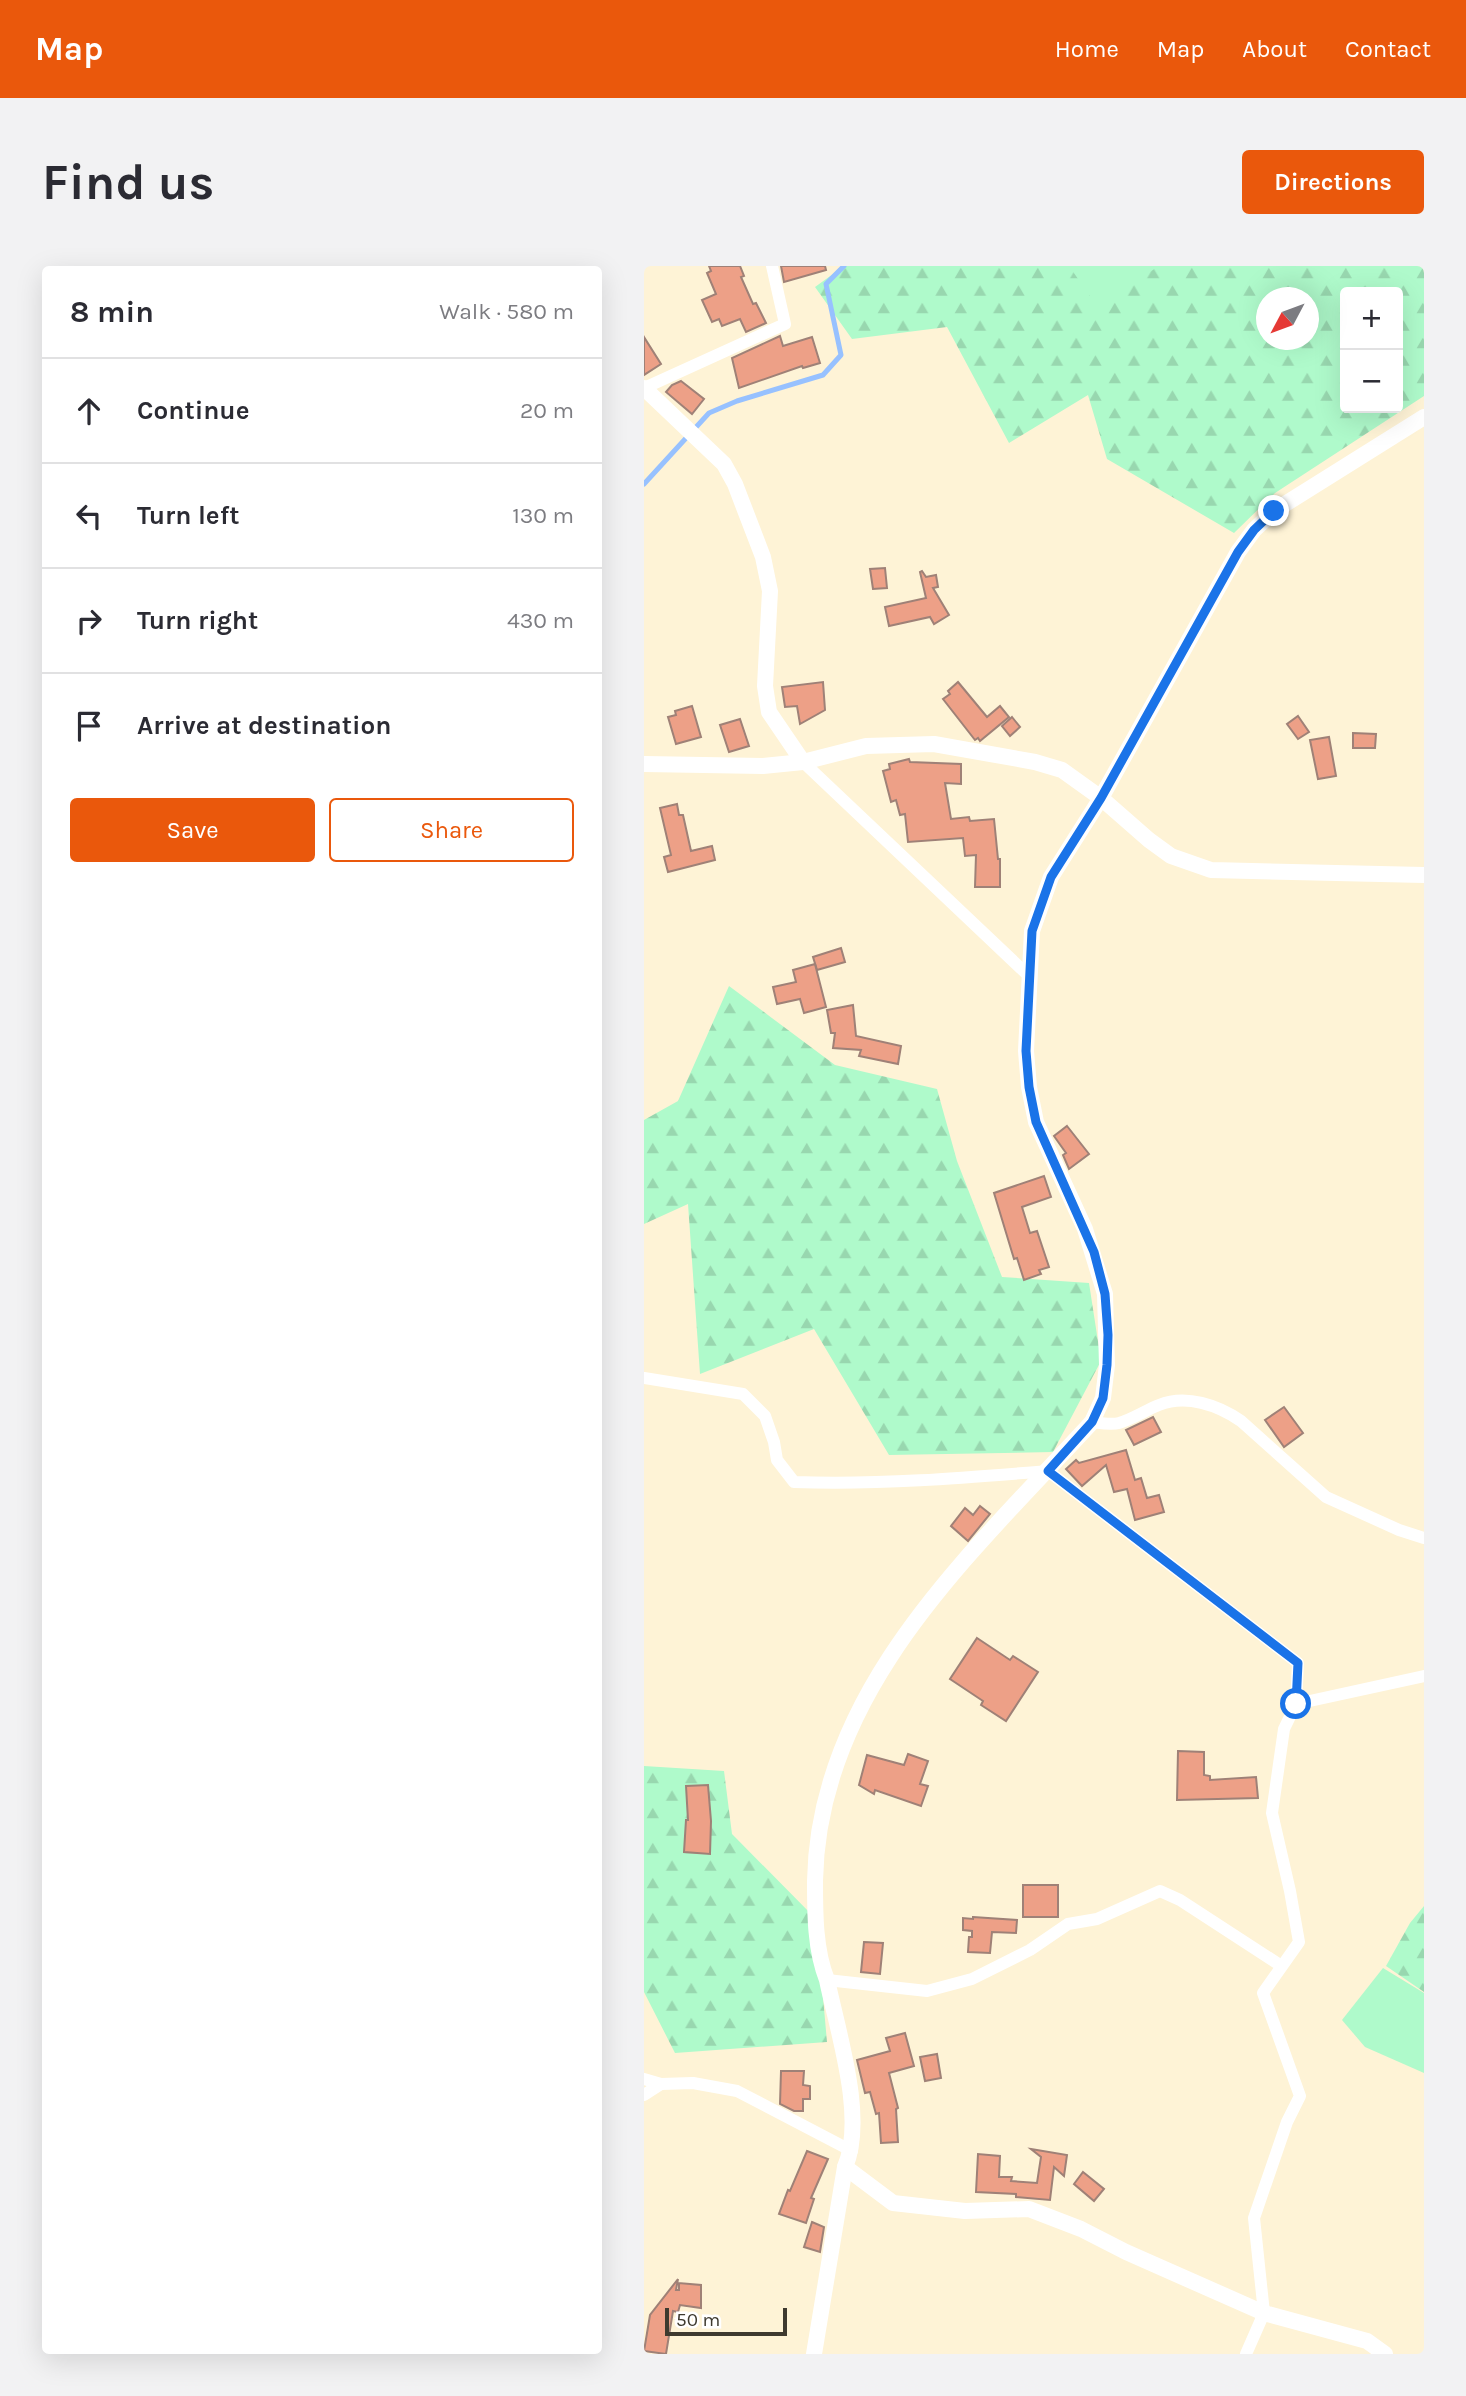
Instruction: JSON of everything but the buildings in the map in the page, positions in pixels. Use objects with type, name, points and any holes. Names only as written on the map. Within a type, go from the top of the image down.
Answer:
[{"type":"street","points":[[772,266],[785,324],[644,388],[724,464],[735,484],[763,558],[770,591],[765,686],[769,712],[803,761],[1030,977]]},
{"type":"street","points":[[814,2354],[845,2167],[852,2151],[852,2101],[827,1980],[820,1963],[815,1912],[816,1849],[827,1793],[852,1725],[875,1678],[904,1634],[957,1569],[1092,1422],[1103,1398],[1107,1365],[1105,1294],[1085,1229],[1036,1122],[1029,1087],[1026,1051],[1032,931],[1051,877],[1101,798],[1238,552],[1254,530],[1274,511],[1424,416]]},
{"type":"street","points":[[644,764],[763,766],[803,761],[866,746],[934,744],[1035,762],[1062,770],[1101,798],[1171,856],[1210,870],[1424,875]]},
{"type":"street","points":[[644,1378],[743,1394],[765,1416],[777,1460],[794,1482],[903,1482],[1048,1471],[1298,1663],[1296,1704],[1284,1729],[1272,1813],[1299,1942],[1262,1993],[1300,2096],[1287,2122],[1254,2218],[1264,2313],[1246,2354]]},
{"type":"street","points":[[1092,1422],[1118,1424],[1161,1404],[1178,1401],[1197,1402],[1226,1410],[1241,1420],[1326,1497],[1424,1538]]},
{"type":"street","points":[[1296,1704],[1424,1676]]},
{"type":"street","points":[[827,1980],[927,1991],[972,1979],[1030,1950],[1069,1924],[1097,1919],[1160,1891],[1180,1900],[1280,1965]]},
{"type":"street","points":[[644,2079],[661,2084],[693,2083],[737,2091],[852,2151]]},
{"type":"street","points":[[644,2095],[661,2084]]},
{"type":"street","points":[[845,2167],[893,2203],[965,2211],[1029,2209],[1081,2229],[1126,2252],[1264,2313],[1367,2341],[1385,2354]]},
{"type":"green space","points":[[844,266],[1069,266],[1097,306],[1159,266],[1424,266],[1424,396],[1403,410],[1403,287],[1340,287],[1340,413],[1398,413],[1275,493],[1234,533],[1107,459],[1088,395],[1009,443],[947,327],[852,339],[815,287]]},
{"type":"green space","points":[[1067,266],[1168,266],[1094,319]]},
{"type":"green space","points":[[729,986],[835,1065],[937,1089],[957,1161],[1002,1277],[1089,1283],[1101,1361],[1053,1452],[889,1455],[814,1329],[700,1374],[688,1204],[644,1224],[644,1120],[678,1101]]},
{"type":"green space","points":[[644,1766],[724,1771],[732,1834],[816,1919],[827,2042],[675,2053],[644,1992]]},
{"type":"green space","points":[[1424,1906],[1424,1992],[1386,1966],[1410,1923]]},
{"type":"green space","points":[[1383,1968],[1424,1993],[1424,2073],[1365,2047],[1342,2020]]},
{"type":"waterway","points":[[644,484],[709,413],[737,401],[823,375],[841,355],[826,284],[844,266]]},
{"type":"route","points":[[1274,511],[1254,530],[1238,552],[1101,798],[1051,877],[1032,931],[1026,1051],[1036,1122],[1094,1252],[1105,1294],[1108,1335],[1103,1398],[1092,1422],[1048,1471],[1298,1663],[1296,1704]]}]
